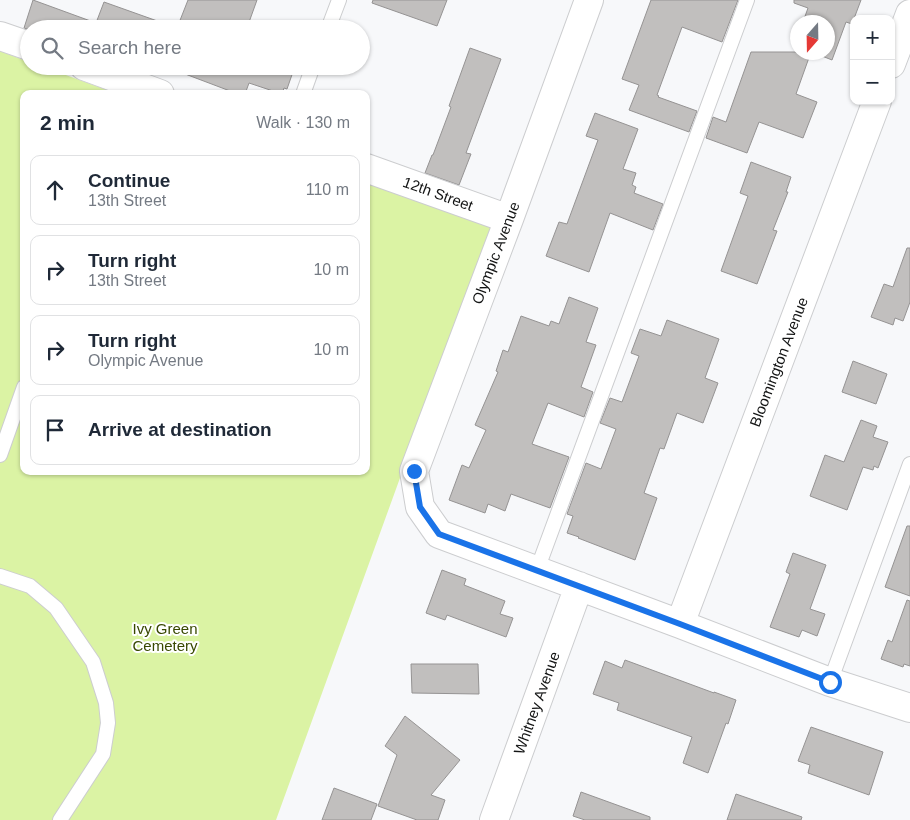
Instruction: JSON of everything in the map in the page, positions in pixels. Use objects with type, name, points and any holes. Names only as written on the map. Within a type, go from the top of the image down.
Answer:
[{"type":"street","name":"Olympic Avenue","points":[[537,570],[439,534],[420,507],[414,471],[589,0]]},
{"type":"street","points":[[893,60],[910,14]]},
{"type":"street","points":[[0,36],[20,43]]},
{"type":"street","points":[[102,75],[128,88]]},
{"type":"street","name":"Bloomington Avenue","points":[[680,624],[875,105]]},
{"type":"street","name":"12th Street","points":[[370,169],[509,219]]},
{"type":"street","points":[[537,570],[830,682],[910,708]]},
{"type":"street","name":"Whitney Avenue","points":[[494,820],[579,586]]},
{"type":"lane","points":[[331,20],[339,0]]},
{"type":"lane","points":[[537,570],[747,0]]},
{"type":"lane","points":[[304,90],[310,75]]},
{"type":"lane","points":[[0,455],[20,398]]},
{"type":"lane","points":[[830,682],[910,464]]},
{"type":"lane","points":[[0,576],[30,586],[56,608],[94,662],[106,703],[108,723],[103,754],[60,820]]},
{"type":"green space","name":"Ivy Green Cemetery","points":[[0,51],[20,59],[20,75],[66,75],[107,90],[20,90],[20,475],[370,475],[370,183],[491,227],[276,820],[0,820]]},
{"type":"building","points":[[33,0],[88,20],[27,20]]},
{"type":"building","points":[[188,0],[257,0],[250,20],[180,20]]},
{"type":"building","points":[[373,0],[447,0],[437,26],[372,3]]},
{"type":"building","points":[[651,0],[738,0],[722,42],[682,27],[657,95],[697,111],[689,132],[629,110],[639,85],[622,79]]},
{"type":"building","points":[[794,0],[861,0],[855,15],[850,15],[850,23],[846,22],[835,52],[835,15],[806,15],[808,8],[794,3]]},
{"type":"building","points":[[104,2],[155,20],[97,20]]},
{"type":"building","points":[[470,48],[501,59],[466,153],[471,154],[459,185],[425,173],[451,107],[449,106]]},
{"type":"building","points":[[751,52],[790,52],[790,60],[808,60],[796,94],[817,102],[803,138],[759,122],[747,153],[706,138],[713,117],[726,122]]},
{"type":"building","points":[[188,75],[292,75],[287,89],[284,88],[283,90],[270,90],[249,83],[246,90],[227,90]]},
{"type":"building","points":[[595,113],[638,129],[623,169],[636,173],[632,185],[636,187],[634,193],[663,204],[653,230],[610,213],[589,272],[546,256],[559,222],[567,224],[598,140],[586,136]]},
{"type":"building","points":[[751,162],[791,177],[786,192],[788,192],[773,230],[777,231],[757,284],[721,271],[748,196],[740,193]]},
{"type":"building","points":[[907,248],[910,248],[910,302],[903,321],[895,318],[893,325],[871,317],[884,284],[893,287]]},
{"type":"building","points":[[569,297],[598,308],[586,342],[596,345],[581,387],[593,392],[584,417],[548,403],[532,444],[569,457],[550,508],[511,494],[505,511],[488,504],[485,513],[449,500],[462,465],[469,468],[486,430],[475,425],[498,372],[496,371],[503,350],[508,352],[521,316],[549,326],[551,321],[559,324]]},
{"type":"building","points":[[667,320],[719,339],[705,378],[718,383],[703,423],[677,413],[664,449],[660,448],[644,493],[657,498],[635,560],[567,533],[573,516],[567,514],[586,463],[601,469],[616,429],[600,423],[610,398],[622,402],[639,356],[631,353],[640,329],[661,336]]},
{"type":"building","points":[[853,361],[887,374],[876,404],[842,392]]},
{"type":"building","points":[[861,420],[877,426],[873,437],[888,442],[878,468],[874,466],[873,470],[863,467],[847,510],[810,496],[825,455],[844,462]]},
{"type":"building","points":[[907,526],[910,526],[910,596],[885,587]]},
{"type":"building","points":[[793,553],[826,565],[810,609],[825,614],[817,636],[802,630],[799,637],[770,627],[790,574],[786,572]]},
{"type":"building","points":[[442,570],[466,579],[464,585],[505,601],[500,614],[513,618],[506,637],[447,615],[445,620],[426,613]]},
{"type":"building","points":[[907,600],[910,601],[910,666],[904,664],[903,667],[881,659],[888,640],[892,642]]},
{"type":"building","points":[[625,660],[736,700],[708,773],[683,763],[692,737],[617,710],[619,703],[593,694],[605,661],[622,668]]},
{"type":"building","points":[[411,664],[478,664],[479,694],[412,693]]},
{"type":"building","points":[[405,716],[460,760],[431,795],[445,800],[438,820],[417,820],[378,806],[397,755],[385,746]]},
{"type":"building","points":[[811,727],[883,752],[869,795],[808,773],[810,765],[798,761]]},
{"type":"building","points":[[334,788],[377,804],[371,820],[322,820]]},
{"type":"building","points":[[581,792],[650,817],[650,820],[585,820],[573,816]]},
{"type":"building","points":[[736,794],[802,817],[801,820],[727,820]]},
{"type":"route","points":[[414,471],[420,507],[439,534],[830,682]]}]
